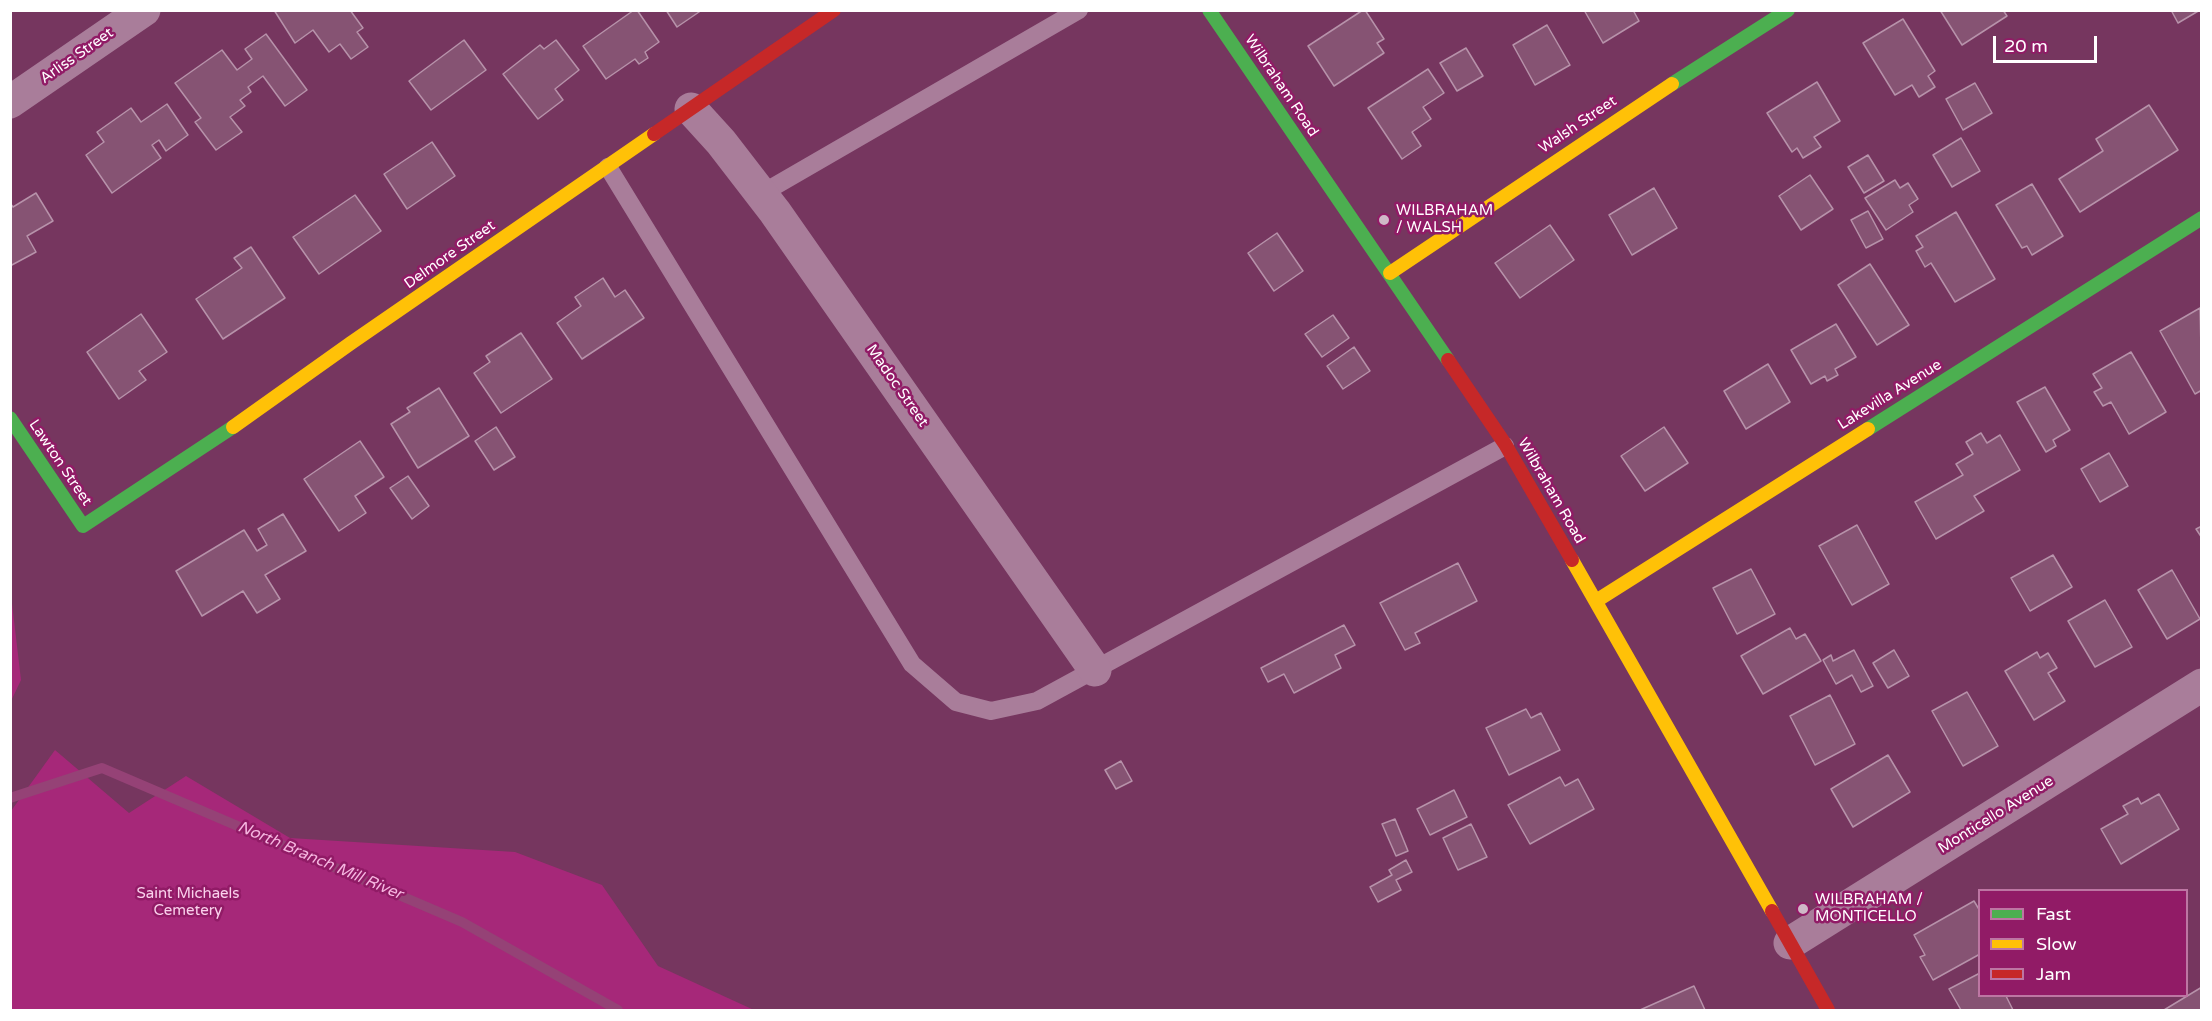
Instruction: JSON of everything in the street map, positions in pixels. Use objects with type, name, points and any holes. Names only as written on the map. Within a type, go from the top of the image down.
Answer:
[{"type":"street","name":"Arliss Street","points":[[10,102],[144,10]]},
{"type":"street","name":"Delmore Street","points":[[83,526],[220,437],[351,343],[834,10]]},
{"type":"street","name":"Wilbraham Road","points":[[1209,10],[1390,273],[1505,446],[1596,601],[1828,1011]]},
{"type":"street","name":"Walsh Street","points":[[1390,273],[1629,111],[1788,10]]},
{"type":"street","name":"Madoc Street","points":[[691,109],[721,142],[761,194],[1095,670]]},
{"type":"street","name":"Lakevilla Avenue","points":[[1596,601],[2202,218]]},
{"type":"street","name":"Lawton Street","points":[[10,418],[83,526]]},
{"type":"street","name":"Monticello Avenue","points":[[1790,943],[2202,685]]},
{"type":"lane","points":[[761,194],[1078,10]]},
{"type":"lane","points":[[608,167],[912,664],[956,702],[991,711],[1037,702],[1505,446]]},
{"type":"green space","points":[[11,595],[21,680],[10,701]]},
{"type":"green space","name":"Saint Michaels Cemetery","points":[[55,750],[129,813],[186,776],[290,838],[515,852],[602,885],[658,966],[754,1010],[11,1010],[11,811]]},
{"type":"building","points":[[274,10],[350,10],[363,28],[357,32],[368,47],[351,59],[340,44],[329,52],[313,30],[295,43]]},
{"type":"building","points":[[637,10],[659,42],[645,52],[648,58],[639,64],[635,59],[606,79],[583,46]]},
{"type":"building","points":[[666,10],[702,10],[677,27]]},
{"type":"building","points":[[1363,10],[1384,39],[1377,43],[1384,53],[1334,86],[1308,46]]},
{"type":"building","points":[[1584,10],[1633,10],[1639,21],[1603,43]]},
{"type":"building","points":[[1940,10],[2003,10],[2007,16],[1962,45]]},
{"type":"building","points":[[2171,10],[2200,10],[2178,23]]},
{"type":"building","points":[[1903,19],[1935,71],[1928,76],[1935,87],[1919,97],[1912,85],[1895,95],[1863,43]]},
{"type":"building","points":[[1547,25],[1570,65],[1535,85],[1513,45]]},
{"type":"building","points":[[266,34],[307,90],[285,106],[263,76],[248,87],[251,92],[240,100],[245,106],[230,117],[242,132],[216,150],[195,122],[201,118],[175,83],[222,50],[237,70],[252,59],[245,49]]},
{"type":"building","points":[[464,40],[486,70],[431,110],[409,81]]},
{"type":"building","points":[[556,40],[579,70],[555,89],[563,100],[538,119],[503,74],[540,45],[544,49]]},
{"type":"building","points":[[1466,48],[1483,76],[1457,91],[1440,63]]},
{"type":"building","points":[[1428,69],[1444,93],[1423,107],[1431,119],[1412,132],[1421,146],[1402,159],[1368,108]]},
{"type":"building","points":[[1817,82],[1840,121],[1814,137],[1821,147],[1803,158],[1797,148],[1792,152],[1767,113]]},
{"type":"building","points":[[1975,83],[1992,113],[1963,130],[1946,99]]},
{"type":"building","points":[[167,104],[188,135],[166,151],[159,140],[152,145],[161,158],[112,193],[86,155],[104,142],[97,132],[131,108],[141,122]]},
{"type":"building","points":[[2149,105],[2178,150],[2080,212],[2059,179],[2103,151],[2096,139]]},
{"type":"building","points":[[1961,138],[1980,171],[1952,187],[1933,155]]},
{"type":"building","points":[[432,142],[455,176],[407,209],[384,174]]},
{"type":"building","points":[[1868,155],[1884,181],[1864,193],[1848,167]]},
{"type":"building","points":[[1810,175],[1833,209],[1801,230],[1779,196]]},
{"type":"building","points":[[1895,180],[1900,188],[1908,183],[1918,199],[1909,205],[1913,212],[1886,230],[1865,198]]},
{"type":"building","points":[[2032,184],[2063,236],[2032,255],[2027,246],[2022,248],[1996,205]]},
{"type":"building","points":[[1654,188],[1677,228],[1632,255],[1609,215]]},
{"type":"building","points":[[36,193],[53,221],[27,236],[36,252],[10,266],[10,203],[13,207]]},
{"type":"building","points":[[355,195],[381,231],[319,274],[293,237]]},
{"type":"building","points":[[1868,211],[1883,239],[1866,248],[1851,220]]},
{"type":"building","points":[[1956,212],[1995,279],[1955,302],[1931,263],[1925,267],[1916,251],[1923,247],[1916,236]]},
{"type":"building","points":[[1550,225],[1574,260],[1520,298],[1495,263]]},
{"type":"building","points":[[1277,233],[1303,271],[1274,291],[1248,253]]},
{"type":"building","points":[[251,247],[285,298],[223,339],[196,299],[242,268],[234,258]]},
{"type":"building","points":[[1870,264],[1909,325],[1877,345],[1838,285]]},
{"type":"building","points":[[603,278],[615,297],[625,290],[644,318],[582,359],[557,323],[581,306],[575,297]]},
{"type":"building","points":[[2200,308],[2202,390],[2195,394],[2160,331]]},
{"type":"building","points":[[141,314],[167,352],[139,371],[146,380],[119,399],[87,352]]},
{"type":"building","points":[[1333,315],[1349,338],[1322,357],[1305,334]]},
{"type":"building","points":[[1836,324],[1856,357],[1835,369],[1838,375],[1827,381],[1825,376],[1811,384],[1791,350]]},
{"type":"building","points":[[521,333],[552,379],[501,413],[474,373],[490,362],[486,356]]},
{"type":"building","points":[[1354,347],[1370,371],[1343,389],[1327,366]]},
{"type":"building","points":[[2131,352],[2166,412],[2129,434],[2111,402],[2103,406],[2094,392],[2102,388],[2093,374]]},
{"type":"building","points":[[1768,364],[1790,402],[1746,429],[1724,391]]},
{"type":"building","points":[[2045,387],[2070,430],[2053,440],[2056,446],[2046,452],[2017,402]]},
{"type":"building","points":[[439,388],[469,436],[418,468],[391,424],[410,412],[407,408]]},
{"type":"building","points":[[496,427],[515,457],[494,470],[475,441]]},
{"type":"building","points":[[1664,427],[1688,463],[1645,491],[1621,456]]},
{"type":"building","points":[[1981,433],[1987,443],[2000,435],[2020,470],[1974,496],[1984,511],[1936,539],[1915,502],[1963,475],[1956,464],[1973,454],[1966,442]]},
{"type":"building","points":[[360,441],[384,477],[355,496],[366,513],[339,531],[304,479]]},
{"type":"building","points":[[2109,453],[2128,486],[2100,502],[2081,469]]},
{"type":"building","points":[[408,476],[429,506],[412,519],[390,488]]},
{"type":"building","points":[[283,514],[306,551],[265,575],[280,599],[257,613],[243,591],[202,616],[176,571],[244,530],[257,551],[267,545],[258,529]]},
{"type":"building","points":[[1857,525],[1889,584],[1852,605],[1819,546]]},
{"type":"building","points":[[2202,526],[2202,538],[2196,529]]},
{"type":"building","points":[[2053,555],[2072,587],[2030,611],[2011,578]]},
{"type":"building","points":[[1458,563],[1477,601],[1415,633],[1420,643],[1405,650],[1380,603]]},
{"type":"building","points":[[1751,569],[1775,614],[1737,634],[1713,588]]},
{"type":"building","points":[[2172,570],[2200,619],[2167,639],[2138,590]]},
{"type":"building","points":[[2105,600],[2132,647],[2095,667],[2068,621]]},
{"type":"building","points":[[1344,625],[1355,645],[1335,655],[1341,668],[1294,693],[1284,674],[1268,682],[1261,668]]},
{"type":"building","points":[[1790,628],[1796,639],[1805,634],[1821,661],[1763,694],[1741,656]]},
{"type":"building","points":[[1854,650],[1873,686],[1861,692],[1852,675],[1836,684],[1823,660],[1831,655],[1833,661]]},
{"type":"building","points":[[1894,650],[1909,676],[1888,688],[1873,663]]},
{"type":"building","points":[[2037,652],[2040,658],[2048,653],[2057,668],[2048,673],[2065,701],[2034,720],[2005,671]]},
{"type":"building","points":[[1967,692],[1998,746],[1963,766],[1932,711]]},
{"type":"building","points":[[1830,695],[1855,744],[1815,765],[1790,716]]},
{"type":"building","points":[[1526,709],[1531,718],[1541,713],[1560,750],[1509,775],[1486,728]]},
{"type":"building","points":[[1888,755],[1910,792],[1853,827],[1831,789]]},
{"type":"building","points":[[1121,761],[1132,781],[1116,789],[1105,770]]},
{"type":"building","points":[[1560,777],[1565,786],[1578,779],[1594,809],[1530,844],[1508,805]]},
{"type":"building","points":[[1454,790],[1467,817],[1430,835],[1417,809]]},
{"type":"building","points":[[2159,794],[2179,829],[2121,864],[2101,829],[2128,814],[2123,806],[2138,798],[2141,804]]},
{"type":"building","points":[[1395,819],[1408,851],[1396,856],[1382,824]]},
{"type":"building","points":[[1471,824],[1487,857],[1458,870],[1443,838]]},
{"type":"building","points":[[1406,860],[1412,872],[1396,880],[1401,890],[1378,902],[1370,887],[1392,875],[1389,870]]},
{"type":"building","points":[[1974,901],[1978,908],[1978,955],[1933,980],[1920,957],[1925,955],[1914,935]]},
{"type":"building","points":[[1978,974],[1978,997],[2006,997],[2013,1010],[1961,1010],[1949,989]]},
{"type":"building","points":[[1694,986],[1705,1010],[1640,1010]]},
{"type":"building","points":[[2202,987],[2202,1010],[2164,1010],[2188,997]]},
{"type":"waterway","name":"North Branch Mill River","points":[[10,798],[102,768],[462,922],[618,1010]]},
{"type":"traffic: fast","points":[[1209,10],[1448,360]]},
{"type":"traffic: fast","points":[[1672,84],[1788,10]]},
{"type":"traffic: fast","points":[[1868,429],[2202,218]]},
{"type":"traffic: fast","points":[[10,418],[83,526],[233,427]]},
{"type":"traffic: slow","points":[[1390,273],[1672,84]]},
{"type":"traffic: slow","points":[[233,427],[654,134]]},
{"type":"traffic: slow","points":[[1596,601],[1868,429]]},
{"type":"traffic: slow","points":[[1572,560],[1772,911]]},
{"type":"traffic: jam","points":[[654,134],[834,10]]},
{"type":"traffic: jam","points":[[1448,360],[1505,444],[1572,560]]},
{"type":"traffic: jam","points":[[1772,911],[1828,1010]]},
{"type":"place","name":"WILBRAHAM / WALSH","points":[[1384,220]]},
{"type":"place","name":"WILBRAHAM / MONTICELLO","points":[[1803,909]]}]
